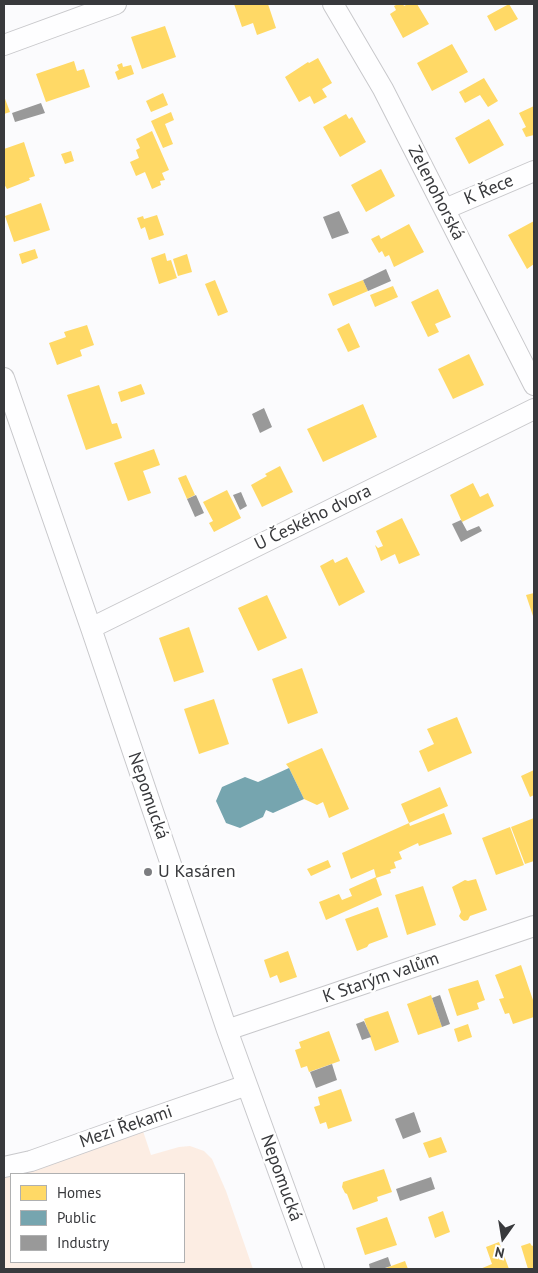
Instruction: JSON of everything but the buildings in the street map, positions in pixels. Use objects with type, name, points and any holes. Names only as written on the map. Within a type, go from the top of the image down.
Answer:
[{"type":"street","points":[[4,45],[116,4]]},
{"type":"street","name":"Zelenohorská","points":[[333,4],[382,89],[534,385]]},
{"type":"street","name":"K Řece","points":[[444,209],[534,171]]},
{"type":"street","name":"Nepomucká","points":[[4,378],[227,1030],[314,1269]]},
{"type":"street","name":"U Českého dvora","points":[[91,628],[534,409]]},
{"type":"street","name":"K Starým valům","points":[[227,1030],[534,926]]},
{"type":"street","name":"Mezi Řekami","points":[[4,1167],[32,1161],[247,1085]]},
{"type":"shaded area","points":[[140,1122],[151,1155],[190,1146],[204,1151],[212,1159],[226,1191],[253,1269],[4,1269],[4,1167]]},
{"type":"place","name":"U Kasáren","points":[[148,872]]}]
